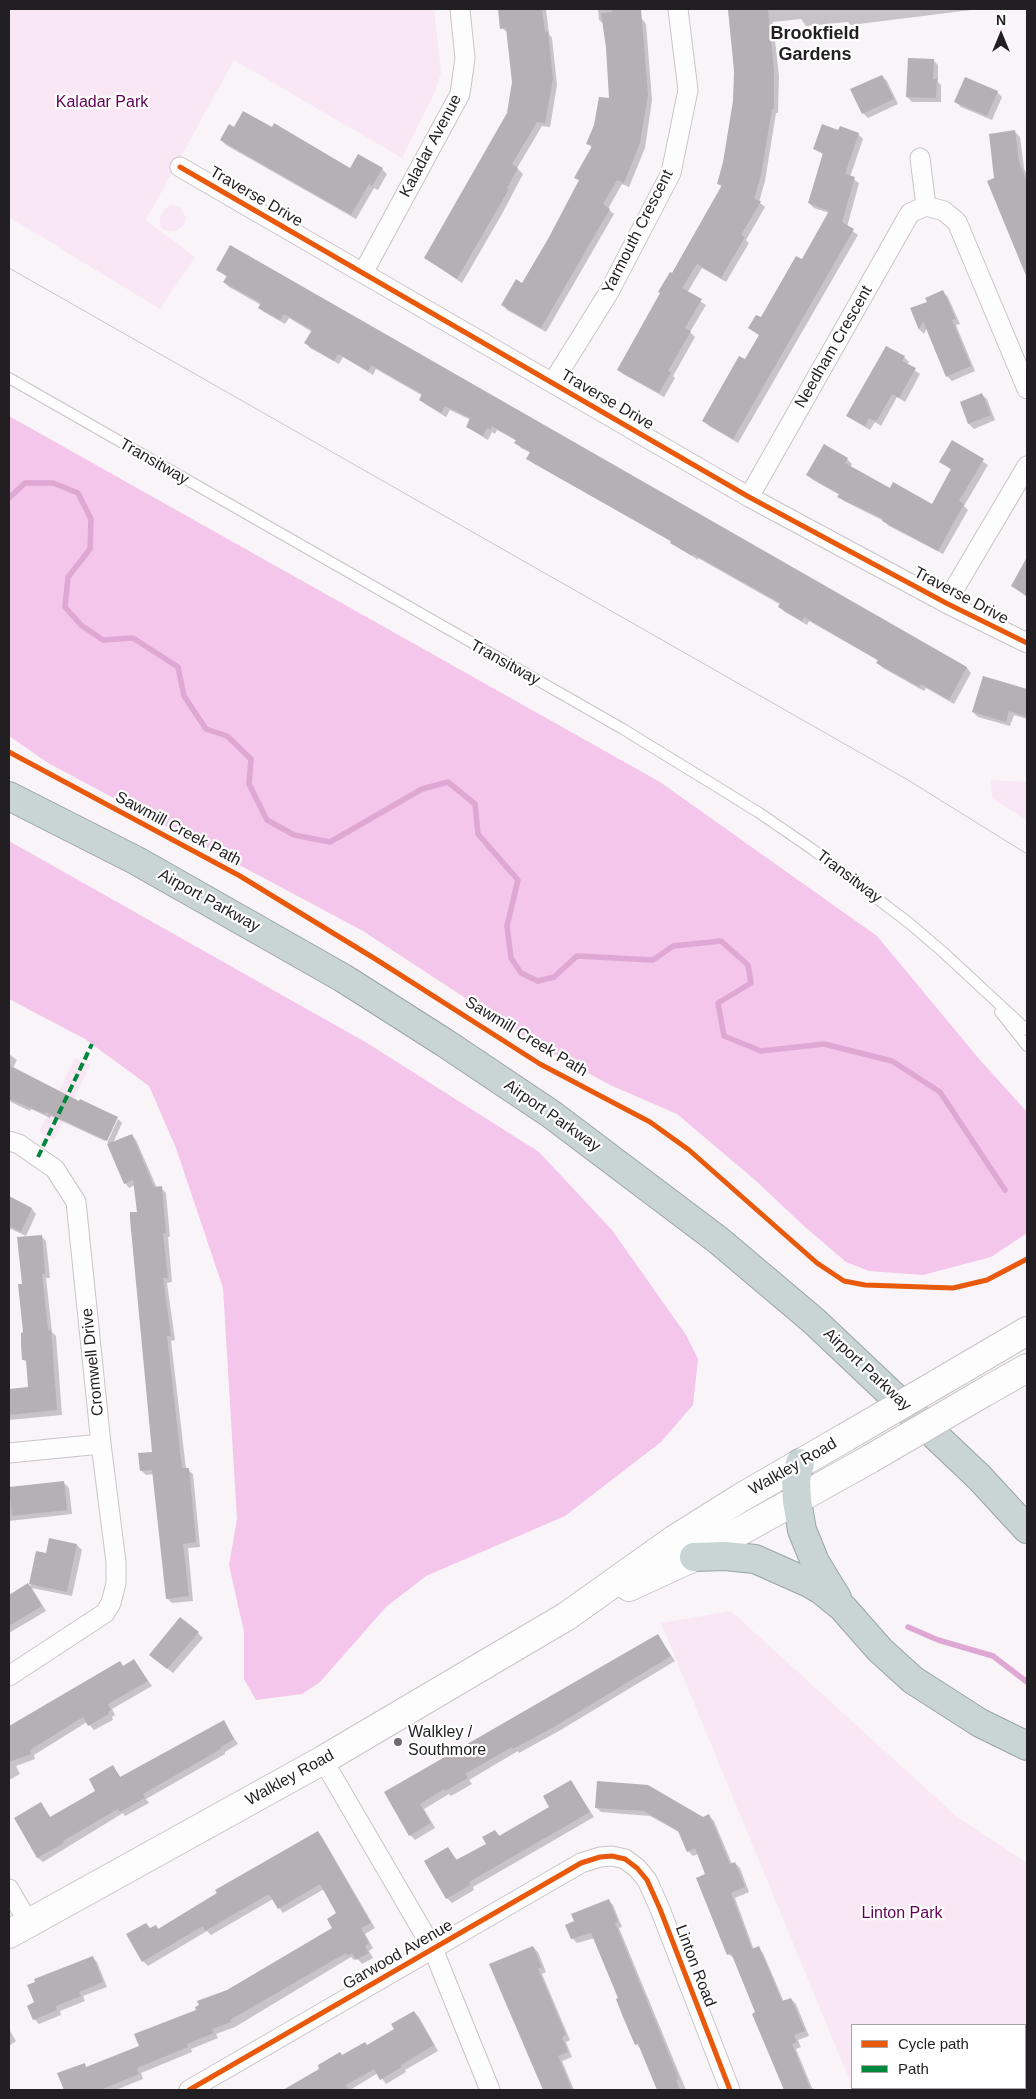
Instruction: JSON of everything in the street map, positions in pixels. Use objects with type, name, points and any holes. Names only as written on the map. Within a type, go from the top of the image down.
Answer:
[{"type":"highway","name":"Airport Parkway","points":[[9,796],[137,861],[343,978],[494,1075],[566,1125],[718,1240],[814,1321],[979,1477],[1027,1529]]},
{"type":"highway","points":[[800,1463],[796,1479],[797,1501],[802,1530],[822,1574],[842,1608]]},
{"type":"highway","points":[[694,1557],[725,1556],[766,1562],[821,1590],[842,1608],[880,1650],[913,1680],[980,1723],[1027,1746]]},
{"type":"main road","name":"Walkley Road","points":[[18,1928],[323,1760],[566,1616],[675,1539],[800,1463],[1027,1332]]},
{"type":"main road","name":"Walkley Road","points":[[566,1616],[694,1557],[797,1501],[1027,1368]]},
{"type":"street","name":"Kaladar Avenue","points":[[363,274],[460,94],[465,58],[460,9]]},
{"type":"street","name":"Yarmouth Crescent","points":[[553,382],[609,292],[671,173],[688,90],[678,9]]},
{"type":"street","points":[[920,158],[926,206],[944,211],[957,222],[1027,389]]},
{"type":"street","name":"Traverse Drive","points":[[180,168],[749,497],[946,603],[1027,643]]},
{"type":"street","name":"Needham Crescent","points":[[749,497],[910,214],[926,206]]},
{"type":"street","points":[[946,603],[1027,466]]},
{"type":"street","name":"Cromwell Drive","points":[[9,1141],[19,1144],[55,1169],[76,1202],[101,1444],[116,1562],[116,1583],[111,1603],[105,1613],[9,1676]]},
{"type":"street","points":[[9,1452],[101,1444]]},
{"type":"street","points":[[323,1760],[433,1949],[490,2090]]},
{"type":"street","name":"Garwood Avenue","points":[[189,2090],[581,1863],[600,1857],[612,1856],[625,1859]]},
{"type":"street","name":"Linton Road","points":[[625,1859],[637,1868],[647,1880],[730,2090]]},
{"type":"street","points":[[9,1889],[18,1928]]},
{"type":"lane","name":"Transitway","points":[[9,378],[622,729],[751,807],[870,892],[943,952],[1027,1030]]},
{"type":"lane","name":"Transitway","points":[[978,984],[1027,1046]]},
{"type":"green space","name":"Kaladar Park","points":[[9,9],[434,9],[441,73],[435,92],[402,158],[234,60],[146,220],[195,257],[160,309],[9,217]]},
{"type":"green space","points":[[172,204],[181,208],[186,218],[184,225],[175,231],[164,230],[160,225],[160,218],[164,210]]},
{"type":"green space","points":[[991,780],[1027,782],[1027,821],[992,798]]},
{"type":"green space","points":[[75,1058],[90,1065],[54,1140],[39,1133]]},
{"type":"green space","name":"Linton Park","points":[[731,1611],[956,1816],[1027,1863],[1027,2090],[854,2090],[1026,2089],[1026,2024],[851,2024],[851,2084],[661,1623]]},
{"type":"shaded area","points":[[9,416],[660,782],[877,936],[980,1060],[1027,1112],[1027,1233],[991,1257],[923,1275],[869,1271],[846,1262],[755,1180],[677,1114],[610,1085],[534,1043],[363,931],[48,763],[9,736]]},
{"type":"shaded area","points":[[9,841],[367,1043],[539,1152],[612,1230],[686,1335],[698,1359],[693,1405],[661,1442],[565,1516],[426,1576],[386,1607],[320,1682],[302,1694],[256,1700],[244,1679],[244,1632],[229,1565],[237,1519],[223,1288],[176,1148],[149,1086],[85,1039],[9,999]]},
{"type":"building","points":[[498,9],[542,9],[545,32],[548,31],[553,79],[545,123],[537,122],[512,164],[518,168],[507,188],[509,189],[457,279],[424,258],[507,113],[512,82],[506,28],[500,29]]},
{"type":"building","points":[[612,9],[641,9],[648,95],[640,143],[624,183],[617,180],[603,204],[610,209],[541,328],[501,305],[516,279],[522,283],[548,239],[579,180],[574,178],[592,146],[586,144],[594,125],[599,97],[609,98],[606,48],[601,13],[612,12]]},
{"type":"building","points":[[728,9],[768,9],[774,70],[774,109],[772,109],[761,175],[754,199],[761,201],[741,235],[745,237],[721,278],[697,264],[682,288],[702,299],[685,328],[691,331],[668,371],[671,372],[659,393],[617,370],[660,293],[658,292],[670,272],[672,273],[722,185],[717,184],[723,162],[733,101],[734,71]]},
{"type":"building","points":[[908,58],[934,59],[933,79],[937,79],[936,98],[906,97]]},
{"type":"building","points":[[882,75],[894,99],[862,114],[850,89]]},
{"type":"building","points":[[965,77],[998,91],[987,116],[954,102]]},
{"type":"building","points":[[243,111],[272,127],[274,123],[350,168],[358,154],[383,168],[372,186],[369,184],[351,215],[220,140],[229,124],[234,127]]},
{"type":"building","points":[[822,124],[838,130],[840,126],[859,133],[845,174],[855,177],[842,222],[854,229],[733,439],[702,421],[739,356],[745,359],[759,335],[748,328],[756,315],[761,317],[796,256],[802,259],[829,211],[808,203],[823,153],[813,149]]},
{"type":"building","points":[[1015,130],[1019,162],[1027,181],[1027,278],[987,181],[994,178],[989,134]]},
{"type":"building","points":[[230,245],[967,667],[949,700],[921,684],[919,687],[876,663],[878,660],[804,617],[802,621],[778,607],[780,603],[693,554],[692,556],[670,543],[671,541],[526,459],[530,452],[514,443],[516,440],[492,426],[490,430],[487,428],[483,436],[466,427],[470,418],[445,406],[441,413],[419,400],[422,394],[371,365],[368,371],[338,354],[334,361],[304,343],[312,330],[284,314],[280,320],[258,308],[261,303],[223,282],[227,276],[216,270]]},
{"type":"building","points":[[943,290],[956,319],[952,320],[971,366],[946,377],[923,321],[919,330],[910,308],[927,302],[925,298]]},
{"type":"building","points":[[886,346],[905,356],[902,361],[916,368],[899,398],[892,394],[876,422],[869,418],[865,426],[846,416]]},
{"type":"building","points":[[982,393],[991,415],[968,424],[960,402]]},
{"type":"building","points":[[952,440],[984,459],[959,501],[964,504],[938,551],[882,521],[883,519],[837,497],[839,494],[806,475],[824,444],[848,458],[845,463],[890,488],[893,482],[932,504],[951,469],[939,462]]},
{"type":"building","points":[[1027,557],[1027,596],[1011,586]]},
{"type":"building","points":[[983,676],[1027,689],[1027,717],[1009,711],[1006,722],[972,712]]},
{"type":"building","points":[[9,1065],[79,1101],[80,1099],[118,1117],[107,1141],[46,1112],[45,1114],[9,1099]]},
{"type":"building","points":[[132,1134],[154,1187],[162,1186],[166,1233],[163,1233],[168,1278],[163,1278],[171,1336],[167,1336],[182,1468],[189,1468],[196,1542],[183,1544],[189,1596],[166,1599],[152,1470],[140,1471],[138,1453],[152,1452],[130,1219],[130,1212],[137,1212],[133,1180],[124,1184],[107,1144]]},
{"type":"building","points":[[9,1196],[32,1208],[21,1232],[9,1226]]},
{"type":"building","points":[[42,1235],[45,1273],[42,1274],[48,1330],[51,1330],[57,1410],[10,1415],[9,1389],[28,1387],[26,1360],[22,1360],[21,1333],[23,1332],[18,1284],[22,1284],[17,1237]]},
{"type":"building","points":[[64,1481],[67,1510],[12,1516],[9,1487]]},
{"type":"building","points":[[49,1538],[77,1544],[67,1592],[29,1584],[36,1551],[46,1553]]},
{"type":"building","points":[[28,1583],[42,1606],[9,1626],[9,1595]]},
{"type":"building","points":[[180,1617],[199,1632],[167,1669],[149,1655]]},
{"type":"building","points":[[658,1634],[671,1656],[554,1727],[513,1749],[512,1747],[465,1774],[468,1778],[445,1791],[444,1789],[420,1804],[431,1823],[409,1836],[384,1792]]},
{"type":"building","points":[[134,1659],[148,1681],[108,1704],[111,1710],[108,1712],[109,1714],[88,1726],[83,1717],[30,1750],[31,1754],[9,1762],[9,1726],[120,1661],[123,1666]]},
{"type":"building","points":[[224,1720],[234,1739],[221,1747],[221,1749],[143,1794],[145,1798],[120,1812],[118,1809],[37,1858],[14,1818],[41,1802],[50,1817],[95,1791],[89,1779],[113,1765],[120,1777]]},
{"type":"building","points":[[571,1780],[590,1812],[469,1882],[470,1885],[446,1899],[424,1861],[448,1847],[456,1860],[486,1844],[482,1837],[495,1830],[499,1836],[549,1807],[543,1796]]},
{"type":"building","points":[[597,1781],[648,1785],[703,1817],[709,1814],[730,1864],[735,1862],[745,1887],[731,1893],[752,1949],[759,1946],[782,2001],[791,1998],[805,2031],[794,2035],[797,2042],[792,2044],[811,2090],[784,2090],[752,2014],[755,2012],[731,1953],[727,1955],[696,1878],[705,1874],[695,1848],[687,1852],[678,1831],[644,1811],[595,1808]]},
{"type":"building","points":[[318,1831],[371,1923],[361,1928],[369,1943],[365,1946],[369,1953],[356,1960],[352,1953],[348,1956],[346,1953],[230,2020],[231,2022],[212,2029],[214,2033],[187,2044],[188,2047],[137,2068],[139,2074],[100,2090],[64,2090],[57,2073],[85,2063],[86,2067],[139,2046],[134,2034],[196,2010],[195,2007],[199,2005],[197,2001],[227,1990],[332,1928],[327,1919],[336,1913],[320,1884],[278,1909],[269,1894],[205,1931],[203,1926],[142,1962],[126,1934],[146,1923],[150,1928],[156,1925],[158,1929],[217,1893],[215,1890]]},
{"type":"building","points":[[609,1899],[618,1922],[615,1923],[679,2079],[676,2080],[680,2090],[657,2090],[638,2044],[635,2045],[623,2017],[616,1999],[618,1998],[591,1933],[571,1939],[565,1925],[574,1921],[571,1914]]},
{"type":"building","points":[[533,1946],[542,1967],[538,1969],[566,2035],[562,2037],[568,2052],[558,2056],[572,2090],[543,2090],[489,1964]]},
{"type":"building","points":[[93,1956],[103,1982],[79,1992],[81,1996],[56,2006],[57,2010],[33,2020],[27,2006],[34,2002],[27,1985],[35,1982],[34,1979]]},
{"type":"building","points":[[414,2011],[434,2045],[401,2065],[402,2067],[380,2080],[374,2069],[346,2085],[349,2090],[283,2090],[319,2069],[318,2065],[340,2052],[342,2055],[365,2042],[367,2045],[394,2029],[391,2024]]},
{"type":"waterway","points":[[9,498],[25,483],[53,483],[78,493],[91,519],[90,549],[68,577],[65,607],[81,625],[103,640],[133,638],[178,667],[184,696],[206,729],[227,736],[251,759],[249,784],[267,820],[294,835],[330,842],[422,789],[448,782],[475,804],[478,834],[518,880],[507,926],[511,958],[521,973],[538,981],[554,977],[577,956],[653,960],[673,946],[721,941],[748,965],[751,983],[718,1003],[724,1036],[761,1051],[824,1044],[892,1061],[940,1092],[1005,1190]]},
{"type":"waterway","points":[[908,1627],[938,1640],[993,1656],[1027,1682]]},
{"type":"tram line","points":[[9,268],[908,780],[1027,854]]},
{"type":"marked path","points":[[38,1157],[92,1044]]},
{"type":"cycle path","points":[[180,167],[749,497],[946,603],[1027,643]]},
{"type":"cycle path","name":"Sawmill Creek Path","points":[[9,752],[240,876],[377,960],[540,1064],[650,1122],[689,1150],[817,1263],[844,1281],[865,1285],[953,1288],[987,1280],[1027,1259]]},
{"type":"cycle path","points":[[189,2090],[581,1863],[600,1857],[612,1856],[625,1859],[637,1868],[647,1880],[730,2090]]},
{"type":"place","name":"Walkley / Southmore","points":[[398,1742]]},
{"type":"district","name":"Brookfield Gardens","points":[[815,44]]}]
